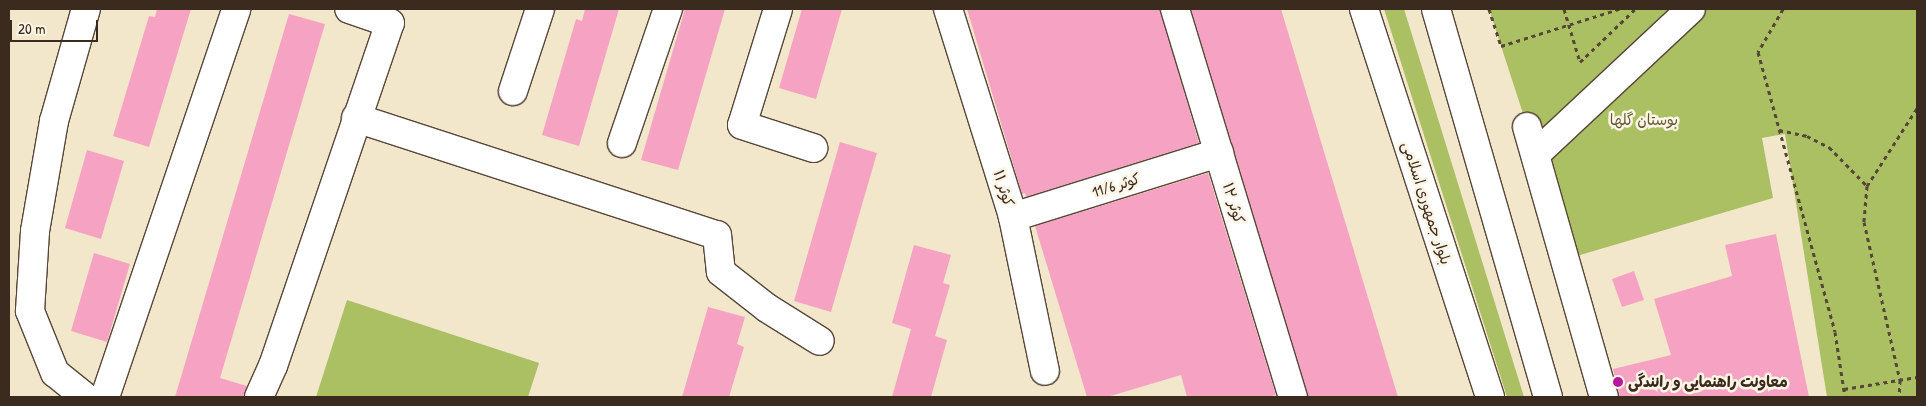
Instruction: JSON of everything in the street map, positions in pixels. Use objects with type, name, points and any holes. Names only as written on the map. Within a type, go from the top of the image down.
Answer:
[{"type":"street","points":[[85,397],[55,373],[30,311],[35,231],[54,121],[86,9]]},
{"type":"street","points":[[105,397],[236,9]]},
{"type":"street","points":[[259,397],[273,366],[356,118],[390,23],[350,9]]},
{"type":"street","points":[[513,91],[540,9]]},
{"type":"street","points":[[622,143],[668,9]]},
{"type":"street","points":[[778,9],[742,125],[813,148]]},
{"type":"street","name":"کوثر ۱۱","points":[[948,9],[1013,217],[1044,371]]},
{"type":"street","name":"کوثر ۱۲","points":[[1176,9],[1293,397]]},
{"type":"street","name":"بلوار جمهوری اسلامی","points":[[1364,9],[1490,397]]},
{"type":"street","points":[[1436,9],[1548,397]]},
{"type":"street","points":[[1536,154],[1691,9]]},
{"type":"street","points":[[356,118],[717,235],[721,272],[767,308],[820,341]]},
{"type":"street","points":[[1527,127],[1604,397]]},
{"type":"street","name":"کوثر 11/6","points":[[1013,217],[1219,153]]},
{"type":"path","points":[[1489,9],[1501,46],[1570,26],[1618,9]]},
{"type":"path","points":[[1564,9],[1580,62],[1635,9]]},
{"type":"path","points":[[1783,9],[1758,52],[1835,332],[1845,397]]},
{"type":"path","points":[[1899,397],[1900,380],[1864,222],[1867,186],[1917,108]]},
{"type":"path","points":[[1779,130],[1807,136],[1829,147],[1867,186]]},
{"type":"path","points":[[1844,389],[1917,376]]},
{"type":"green space","points":[[1384,9],[1404,9],[1524,397],[1507,397]]},
{"type":"green space","name":"بوستان گلها","points":[[1489,9],[1917,9],[1917,397],[1827,397],[1785,134],[1762,138],[1773,198],[1570,258]]},
{"type":"green space","points":[[347,300],[539,363],[528,397],[316,397]]},
{"type":"building","points":[[157,9],[191,9],[149,147],[113,136],[149,16],[155,17]]},
{"type":"building","points":[[585,9],[619,9],[579,146],[542,135],[576,19],[582,21]]},
{"type":"building","points":[[685,9],[725,9],[678,170],[641,160]]},
{"type":"building","points":[[802,9],[842,9],[816,99],[779,88]]},
{"type":"building","points":[[967,9],[1160,9],[1199,143],[1026,197],[1025,193],[1022,194]]},
{"type":"building","points":[[1191,9],[1281,9],[1398,397],[1308,397]]},
{"type":"building","points":[[289,14],[325,24],[220,378],[247,386],[244,397],[175,397]]},
{"type":"building","points":[[840,142],[877,153],[831,312],[794,301]]},
{"type":"building","points":[[87,150],[124,161],[101,239],[65,228]]},
{"type":"building","points":[[1208,173],[1276,395],[1268,397],[1187,397],[1181,375],[1107,397],[1087,397],[1035,226]]},
{"type":"building","points":[[1776,234],[1809,397],[1620,397],[1613,369],[1671,355],[1654,299],[1732,276],[1725,245]]},
{"type":"building","points":[[914,245],[951,255],[943,283],[950,285],[935,336],[947,340],[931,397],[892,397],[911,329],[892,323]]},
{"type":"building","points":[[94,253],[130,264],[107,342],[71,331]]},
{"type":"building","points":[[1634,271],[1644,300],[1622,307],[1612,279]]},
{"type":"building","points":[[708,307],[745,317],[737,344],[744,347],[729,397],[682,397]]},
{"type":"place","name":"معاونت راهنمایی و رانندگی","points":[[1618,382]]}]
